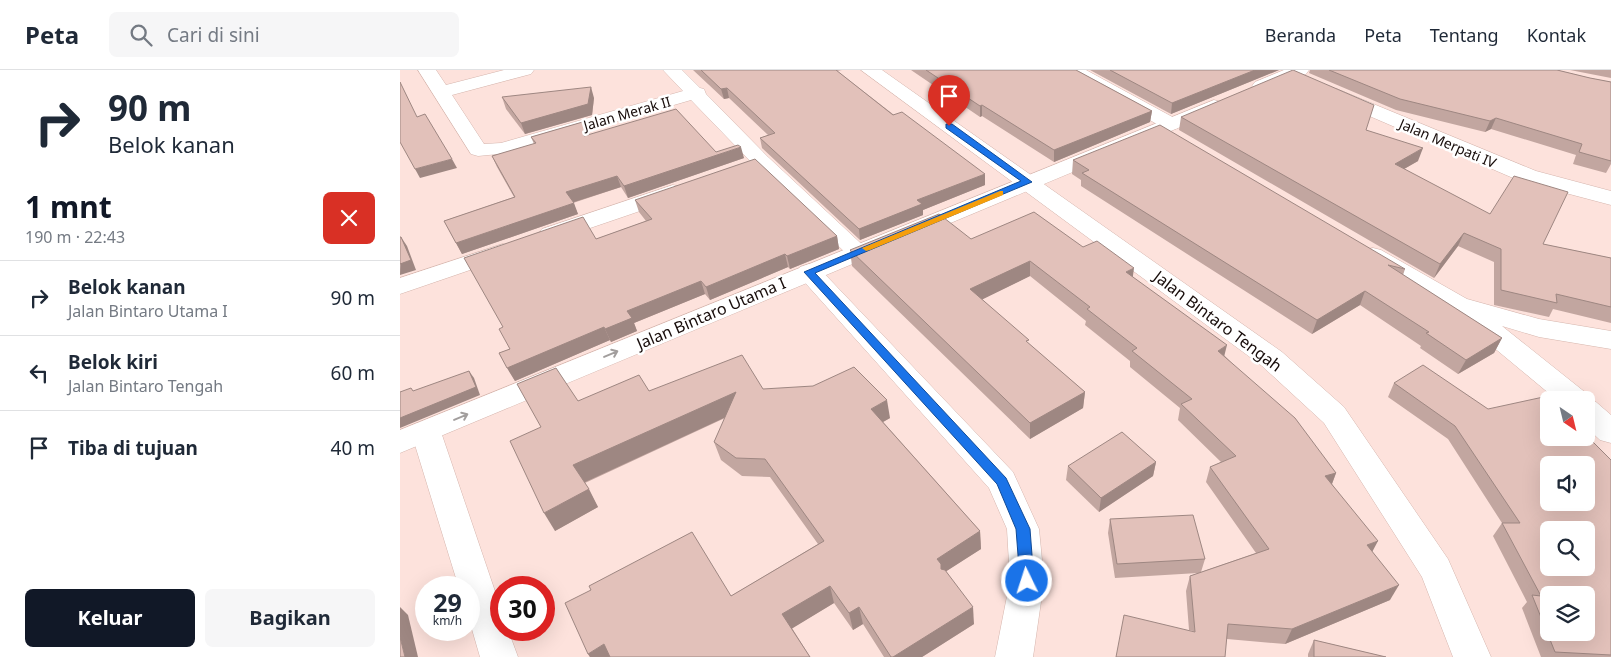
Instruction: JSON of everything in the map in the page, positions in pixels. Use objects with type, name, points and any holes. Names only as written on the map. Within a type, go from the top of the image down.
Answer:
[{"type":"street","name":"Jalan Merak II","points":[[427,70],[478,150],[502,149],[696,93]]},
{"type":"street","points":[[441,92],[525,70]]},
{"type":"street","name":"Jalan Merak II","points":[[672,70],[696,93],[752,165],[858,252]]},
{"type":"street","name":"Jalan Bintaro Tengah","points":[[870,70],[1272,359],[1334,415],[1436,570],[1472,657]]},
{"type":"street","points":[[1073,70],[1171,132]]},
{"type":"street","name":"Jalan Bintaro Utama I","points":[[413,437],[1028,182],[1171,132],[1239,95],[1311,77]]},
{"type":"street","name":"Jalan Merpati IV","points":[[1311,77],[1464,150],[1528,176],[1611,188]]},
{"type":"street","name":"Jalan Merpati IV","points":[[1565,181],[1611,198]]},
{"type":"street","points":[[400,286],[697,184]]},
{"type":"street","points":[[1354,244],[1458,305],[1565,391]]},
{"type":"street","points":[[809,272],[1002,481],[1023,529],[1027,581],[1014,657]]},
{"type":"street","points":[[1458,305],[1539,328],[1610,343]]},
{"type":"street","points":[[1595,418],[1611,432]]},
{"type":"street","points":[[413,437],[499,657]]},
{"type":"building","points":[[701,70],[836,70],[893,115],[902,112],[985,174],[917,200],[922,204],[859,229],[760,138],[775,133],[727,88],[721,89]]},
{"type":"building","points":[[926,70],[1076,70],[1152,111],[1054,150],[982,105],[980,106]]},
{"type":"building","points":[[1110,70],[1255,70],[1172,103]]},
{"type":"building","points":[[1293,70],[1374,105],[1366,130],[1423,148],[1395,164],[1490,214],[1514,176],[1568,192],[1543,244],[1611,258],[1611,307],[1556,294],[1557,303],[1501,290],[1501,249],[1464,233],[1440,264],[1181,117]]},
{"type":"building","points":[[1329,70],[1557,70],[1611,82],[1611,161],[1579,152],[1582,144],[1496,118],[1490,121],[1400,99]]},
{"type":"building","points":[[400,82],[417,117],[425,114],[452,159],[415,169],[400,142]]},
{"type":"building","points":[[591,87],[588,104],[521,123],[502,97]]},
{"type":"building","points":[[676,109],[716,152],[738,145],[741,147],[624,186],[617,176],[566,192],[574,203],[456,243],[444,221],[515,197],[492,156],[536,143],[531,137],[586,121],[584,136]]},
{"type":"building","points":[[1160,125],[1405,269],[1388,265],[1502,338],[1466,360],[1426,333],[1429,332],[1365,291],[1317,320],[1082,173],[1089,170],[1073,160]]},
{"type":"building","points":[[755,159],[837,236],[787,256],[785,254],[706,287],[701,281],[627,311],[632,318],[605,329],[604,327],[507,368],[499,353],[510,349],[499,329],[503,327],[464,258],[583,217],[596,239],[652,219],[635,200]]},
{"type":"building","points":[[1034,212],[1083,247],[1097,241],[1134,268],[1126,272],[1227,345],[1218,351],[1295,418],[1336,473],[1325,476],[1378,541],[1367,545],[1399,585],[1292,629],[1228,624],[1225,657],[1116,657],[1124,615],[1195,632],[1190,576],[1269,549],[1210,467],[1236,456],[1181,404],[1192,399],[1132,351],[1137,348],[1087,309],[1090,307],[1030,261],[970,289],[1085,392],[1030,423],[850,250],[939,214],[971,239]]},
{"type":"building","points":[[400,237],[411,260],[400,264]]},
{"type":"building","points":[[742,355],[763,389],[813,386],[854,367],[887,400],[871,409],[980,531],[937,559],[941,564],[941,569],[945,570],[973,607],[893,657],[891,657],[859,607],[849,613],[830,586],[782,614],[810,657],[610,657],[604,644],[588,654],[565,603],[591,590],[589,586],[692,532],[731,596],[824,541],[765,459],[736,458],[714,442],[736,392],[573,465],[589,489],[544,513],[510,441],[541,427],[517,384],[556,368],[578,401],[639,375],[649,391]]},
{"type":"building","points":[[1423,365],[1488,409],[1540,398],[1540,446],[1595,446],[1595,444],[1611,460],[1611,655],[1555,652],[1551,641],[1595,641],[1595,586],[1540,586],[1540,594],[1502,523],[1520,523],[1455,426],[1394,383]]},
{"type":"building","points":[[469,371],[476,387],[400,418],[400,392],[411,388],[413,391]]},
{"type":"building","points":[[1122,432],[1156,462],[1101,498],[1068,466]]},
{"type":"building","points":[[1193,515],[1205,559],[1117,564],[1110,519]]},
{"type":"building","points":[[1532,595],[1540,596],[1540,615]]},
{"type":"building","points":[[400,637],[405,657],[400,657]]},
{"type":"building","points":[[1314,640],[1386,657],[1314,657]]},
{"type":"slow traffic","points":[[866,248],[1000,193]]},
{"type":"route","points":[[949,126],[1028,182],[809,272],[1002,481],[1023,529],[1027,581]]}]
